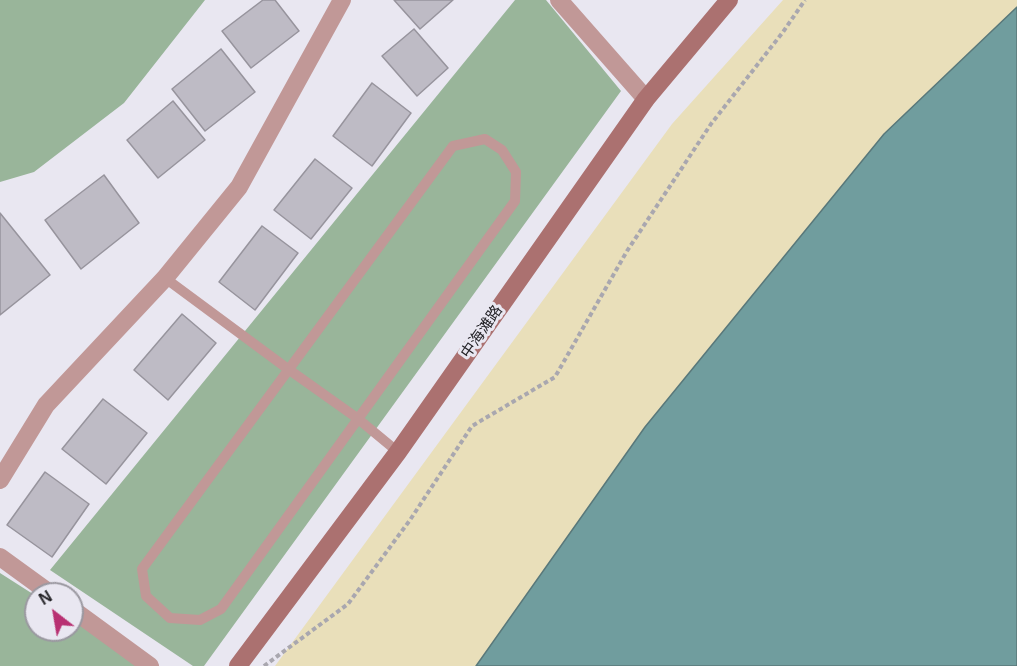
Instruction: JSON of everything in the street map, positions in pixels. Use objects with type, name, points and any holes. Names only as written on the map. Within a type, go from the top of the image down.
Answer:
[{"type":"main road","name":"中海滩路","points":[[238,666],[398,452],[646,99],[729,0]]},
{"type":"street","points":[[0,480],[46,405],[165,278],[239,187],[342,0]]},
{"type":"street","points":[[559,0],[646,99]]},
{"type":"street","points":[[0,557],[34,582]]},
{"type":"street","points":[[84,618],[150,666]]},
{"type":"lane","points":[[485,139],[502,150],[516,172],[515,201],[357,418],[221,609],[200,620],[170,618],[146,596],[142,569],[453,146],[485,139]]},
{"type":"lane","points":[[165,278],[357,418],[398,452]]},
{"type":"path","points":[[264,666],[348,604],[410,520],[472,426],[555,377],[633,241],[711,124],[805,0]]},
{"type":"shaded area","points":[[0,0],[205,0],[124,103],[34,172],[0,182]]},
{"type":"shaded area","points":[[515,0],[546,0],[621,91],[204,666],[193,666],[84,593],[84,582],[68,582],[50,570]]},
{"type":"shaded area","points":[[1017,7],[1017,666],[476,666],[645,427],[884,134]]},
{"type":"shaded area","points":[[0,573],[24,588],[24,642],[84,642],[84,627],[145,666],[0,666]]},
{"type":"sand","points":[[783,0],[1017,0],[1017,7],[884,134],[645,427],[476,666],[275,666],[672,124]]},
{"type":"building","points":[[263,0],[275,0],[299,31],[251,68],[222,31]]},
{"type":"building","points":[[394,0],[453,0],[420,29]]},
{"type":"building","points":[[414,29],[448,68],[417,96],[382,56]]},
{"type":"building","points":[[221,49],[255,92],[205,131],[172,89]]},
{"type":"building","points":[[372,83],[411,113],[372,166],[333,136]]},
{"type":"building","points":[[173,101],[205,140],[158,178],[127,140]]},
{"type":"building","points":[[315,159],[352,188],[311,239],[274,210]]},
{"type":"building","points":[[104,175],[139,223],[81,269],[45,220]]},
{"type":"building","points":[[0,213],[50,275],[0,315]]},
{"type":"building","points":[[262,226],[298,253],[255,310],[219,282]]},
{"type":"building","points":[[182,314],[216,343],[168,400],[134,370]]},
{"type":"building","points":[[103,399],[147,433],[106,484],[62,449]]},
{"type":"building","points":[[45,472],[89,504],[52,557],[7,525]]}]
